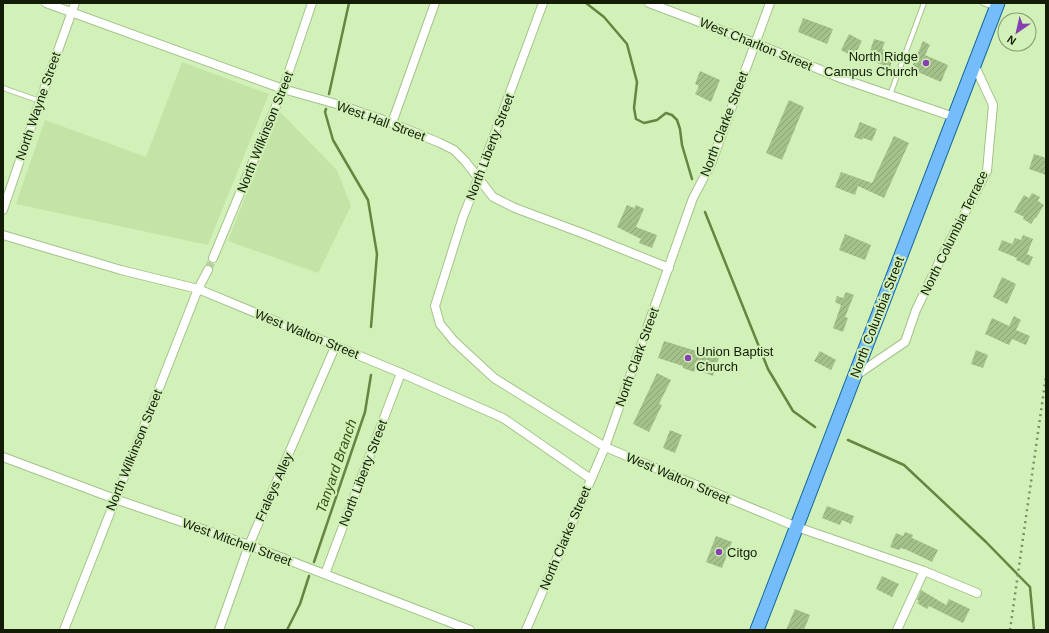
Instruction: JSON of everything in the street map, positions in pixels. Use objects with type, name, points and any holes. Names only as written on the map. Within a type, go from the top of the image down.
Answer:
[{"type":"main road","name":"North Columbia Street","points":[[757,630],[997,6]]},
{"type":"street","name":"West Hall Street","points":[[46,3],[283,89],[340,105],[392,123],[454,150],[465,161],[493,197],[515,208],[668,268]]},
{"type":"street","name":"North Wayne Street","points":[[3,209],[75,3]]},
{"type":"street","name":"North Wilkinson Street","points":[[213,258],[283,89],[312,3]]},
{"type":"street","points":[[392,123],[435,3]]},
{"type":"street","name":"North Liberty Street","points":[[439,292],[463,217],[543,3]]},
{"type":"street","name":"West Charlton Street","points":[[649,3],[755,43],[843,79],[954,117]]},
{"type":"street","name":"North Clarke Street","points":[[668,268],[693,198],[711,164],[770,3]]},
{"type":"street","name":"North Columbia Terrace","points":[[854,377],[905,342],[916,310],[987,171],[993,105],[974,64]]},
{"type":"street","name":"West Walton Street","points":[[3,235],[121,270],[198,289],[400,373],[503,418],[591,479]]},
{"type":"street","name":"North Clark Street","points":[[605,447],[668,268]]},
{"type":"street","name":"North Wilkinson Street","points":[[64,630],[198,289],[208,270]]},
{"type":"street","name":"West Walton Street","points":[[439,292],[435,306],[440,324],[454,341],[494,378],[605,447],[797,527],[924,571],[977,593]]},
{"type":"street","name":"Fraleys Alley","points":[[219,630],[249,545],[335,347]]},
{"type":"street","name":"North Liberty Street","points":[[325,574],[400,373]]},
{"type":"street","name":"North Clarke Street","points":[[526,630],[605,447]]},
{"type":"street","name":"West Mitchell Street","points":[[3,457],[115,499],[249,545],[470,630]]},
{"type":"street","points":[[897,630],[924,571]]},
{"type":"lane","points":[[890,95],[924,3]]},
{"type":"lane","points":[[983,3],[997,6]]},
{"type":"lane","points":[[3,88],[40,101]]},
{"type":"shaded area","points":[[182,62],[269,94],[208,245],[16,204],[45,120],[146,157]]},
{"type":"shaded area","points":[[278,110],[337,170],[351,206],[318,273],[228,241]]},
{"type":"building","points":[[803,18],[833,29],[827,44],[798,32]]},
{"type":"building","points":[[849,34],[862,41],[854,57],[841,50]]},
{"type":"building","points":[[874,39],[885,42],[882,49],[895,54],[890,67],[867,60]]},
{"type":"building","points":[[923,41],[930,45],[925,55],[948,65],[941,82],[911,69]]},
{"type":"building","points":[[700,71],[720,80],[711,102],[695,94],[699,86],[695,84]]},
{"type":"building","points":[[789,100],[804,107],[782,160],[766,153]]},
{"type":"building","points":[[860,122],[877,129],[872,141],[854,137]]},
{"type":"building","points":[[894,136],[909,143],[884,198],[858,186],[855,195],[835,187],[841,172],[872,183]]},
{"type":"building","points":[[1034,154],[1046,158],[1046,175],[1029,169]]},
{"type":"building","points":[[1032,193],[1040,197],[1038,201],[1044,205],[1031,224],[1023,219],[1024,217],[1014,212],[1024,195],[1029,198]]},
{"type":"building","points":[[627,205],[634,208],[636,205],[644,209],[636,227],[657,235],[652,248],[639,243],[641,239],[617,227]]},
{"type":"building","points":[[845,234],[871,245],[865,260],[839,250]]},
{"type":"building","points":[[1023,235],[1033,239],[1027,254],[1033,257],[1029,266],[1016,260],[1017,258],[998,250],[1002,240],[1012,244],[1015,238],[1021,240]]},
{"type":"building","points":[[1002,277],[1016,284],[1007,304],[993,297]]},
{"type":"building","points":[[846,292],[854,295],[845,317],[848,318],[843,332],[833,328],[841,305],[835,302],[837,296],[843,298]]},
{"type":"building","points":[[1014,316],[1021,320],[1016,330],[1030,336],[1026,345],[1012,339],[1009,345],[985,334],[992,318],[1009,326]]},
{"type":"building","name":"Union Baptist Church","points":[[664,341],[719,358],[713,376],[695,369],[694,372],[683,368],[683,366],[658,358]]},
{"type":"building","points":[[976,350],[988,355],[983,368],[971,364]]},
{"type":"building","points":[[820,351],[836,360],[831,370],[814,361]]},
{"type":"building","points":[[657,373],[671,380],[659,404],[662,405],[649,432],[633,424]]},
{"type":"building","points":[[670,430],[682,435],[675,453],[663,448]]},
{"type":"building","points":[[827,506],[854,516],[851,524],[842,520],[840,525],[822,518]]},
{"type":"building","points":[[905,532],[913,535],[912,538],[938,550],[932,562],[907,550],[901,548],[899,550],[890,547],[896,533],[903,536]]},
{"type":"building","name":"Citgo","points":[[716,536],[732,542],[722,568],[706,562]]},
{"type":"building","points":[[882,576],[899,584],[892,597],[876,589]]},
{"type":"building","points":[[921,590],[946,605],[949,599],[970,609],[963,623],[929,606],[927,609],[917,603],[919,601],[917,600]]},
{"type":"building","points":[[795,609],[810,615],[804,630],[786,630]]},
{"type":"waterway","name":"Tanyard Branch","points":[[329,94],[349,3]]},
{"type":"waterway","points":[[586,3],[604,17],[627,44],[637,82],[634,108],[636,119],[644,123],[657,120],[666,113],[672,115],[677,120],[682,145],[692,179]]},
{"type":"waterway","name":"Tanyard Branch","points":[[326,109],[325,112],[333,140],[368,200],[377,254],[371,327]]},
{"type":"waterway","points":[[705,212],[768,369],[793,411],[815,427]]},
{"type":"waterway","name":"Tanyard Branch","points":[[314,562],[365,412],[371,375]]},
{"type":"waterway","points":[[848,440],[904,465],[986,542],[1030,587],[1034,630]]},
{"type":"waterway","name":"Tanyard Branch","points":[[287,630],[300,604],[309,576]]},
{"type":"tunnel","points":[[208,270],[213,258]]},
{"type":"railway","points":[[1010,630],[1046,376]]},
{"type":"place","name":"North Ridge Campus Church","points":[[926,63]]},
{"type":"place","name":"Union Baptist Church","points":[[688,358]]},
{"type":"place","name":"Citgo","points":[[719,552]]}]
